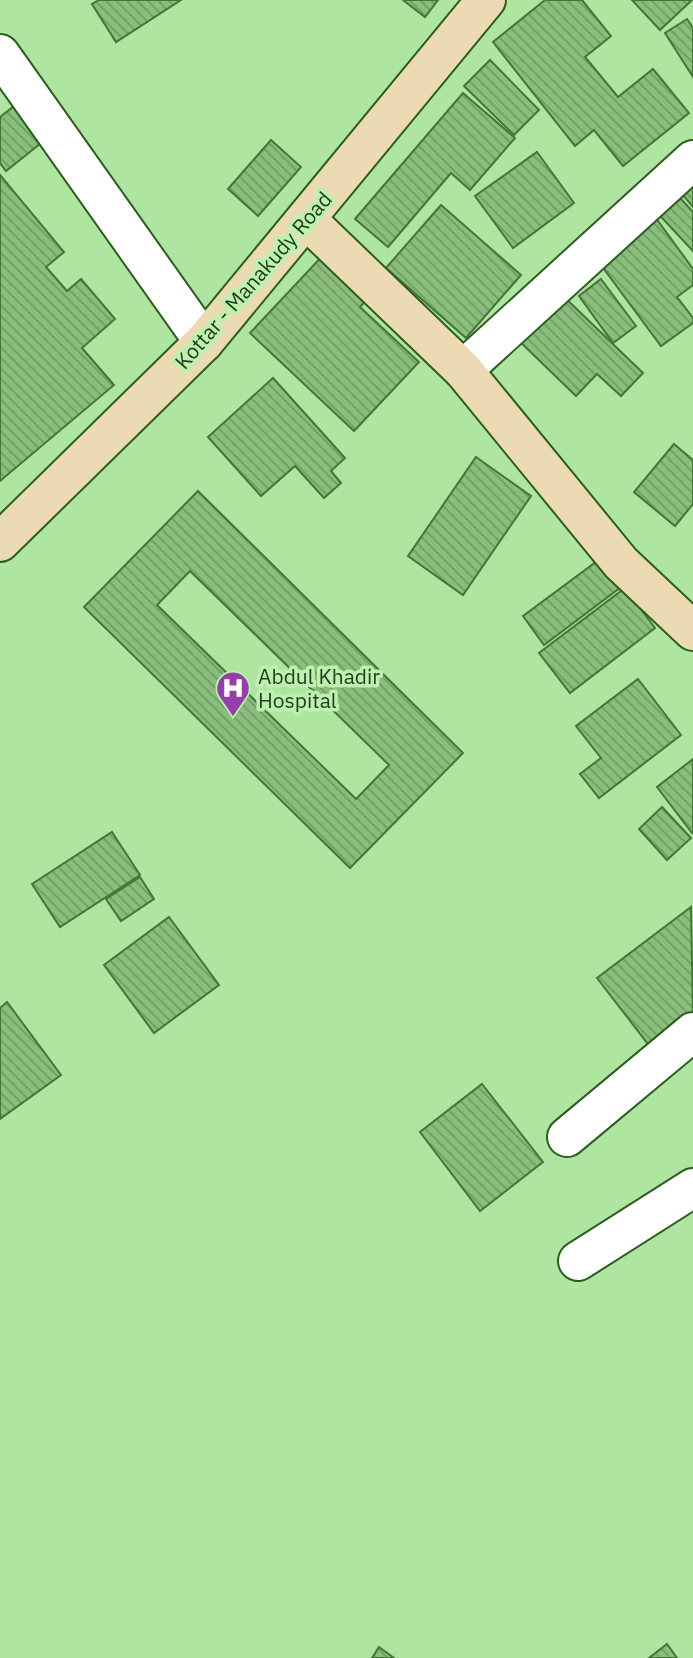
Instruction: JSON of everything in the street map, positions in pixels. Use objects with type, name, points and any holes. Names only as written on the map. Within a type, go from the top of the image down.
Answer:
[{"type":"main road","name":"Kottar - Manakudy Road","points":[[0,542],[204,342],[486,0]]},
{"type":"main road","points":[[307,220],[463,370],[621,563],[693,631]]},
{"type":"street","points":[[6,76],[204,342]]},
{"type":"street","points":[[463,370],[693,160]]},
{"type":"street","points":[[568,1137],[693,1032]]},
{"type":"street","points":[[578,1261],[693,1188]]},
{"type":"building","points":[[99,0],[181,0],[116,42],[92,4]]},
{"type":"building","points":[[403,0],[438,0],[425,17]]},
{"type":"building","points":[[545,0],[582,0],[611,36],[585,57],[618,97],[653,69],[689,113],[623,166],[594,130],[575,146],[493,42]]},
{"type":"building","points":[[632,0],[692,0],[660,30]]},
{"type":"building","points":[[687,19],[693,28],[693,77],[665,33]]},
{"type":"building","points":[[490,60],[539,110],[514,135],[464,86]]},
{"type":"building","points":[[463,93],[515,138],[470,190],[451,173],[388,247],[355,219]]},
{"type":"building","points":[[22,100],[51,135],[6,171],[0,163],[0,117]]},
{"type":"building","points":[[271,140],[301,167],[258,216],[228,189]]},
{"type":"building","points":[[537,152],[574,203],[513,248],[475,196]]},
{"type":"building","points":[[693,165],[693,207],[672,182]]},
{"type":"building","points":[[0,175],[64,252],[46,267],[67,291],[81,279],[115,319],[82,348],[114,385],[0,481]]},
{"type":"building","points":[[670,187],[693,212],[693,251],[650,205]]},
{"type":"building","points":[[441,205],[521,275],[466,338],[386,268]]},
{"type":"building","points":[[653,214],[693,269],[693,285],[677,297],[693,318],[693,323],[661,346],[595,257]]},
{"type":"building","points":[[327,251],[372,294],[360,307],[419,362],[354,431],[250,333]]},
{"type":"building","points":[[601,279],[636,326],[613,343],[579,296]]},
{"type":"building","points":[[558,291],[643,373],[621,396],[597,374],[576,396],[515,337]]},
{"type":"building","points":[[273,378],[345,458],[331,471],[341,483],[324,498],[295,466],[261,496],[208,437]]},
{"type":"building","points":[[674,444],[693,460],[693,504],[675,526],[634,492]]},
{"type":"building","points":[[476,457],[531,496],[463,595],[408,556]]},
{"type":"building","points":[[198,491],[463,753],[350,868],[84,607]],"holes":[[[190,571],[389,765],[356,799],[157,605]]]},
{"type":"building","points":[[600,559],[621,587],[544,645],[523,616]]},
{"type":"building","points":[[625,588],[655,628],[570,693],[539,653]]},
{"type":"building","points":[[638,679],[681,735],[599,798],[580,774],[601,758],[576,726]]},
{"type":"building","points":[[693,759],[693,832],[692,833],[657,787]]},
{"type":"building","points":[[662,807],[691,838],[667,860],[639,829]]},
{"type":"building","points":[[112,832],[140,875],[60,927],[32,884]]},
{"type":"building","points":[[140,877],[154,899],[121,921],[106,899]]},
{"type":"building","points":[[691,907],[693,1016],[651,1048],[597,978]]},
{"type":"building","points":[[169,917],[219,985],[154,1033],[104,965]]},
{"type":"building","points":[[7,1002],[61,1075],[0,1119],[0,1008]]},
{"type":"building","points":[[482,1084],[543,1162],[480,1211],[420,1132]]},
{"type":"building","points":[[667,1644],[677,1658],[649,1658]]},
{"type":"building","points":[[379,1647],[394,1658],[372,1658]]},
{"type":"place","name":"Abdul Khadir Hospital","points":[[233,718]]}]
